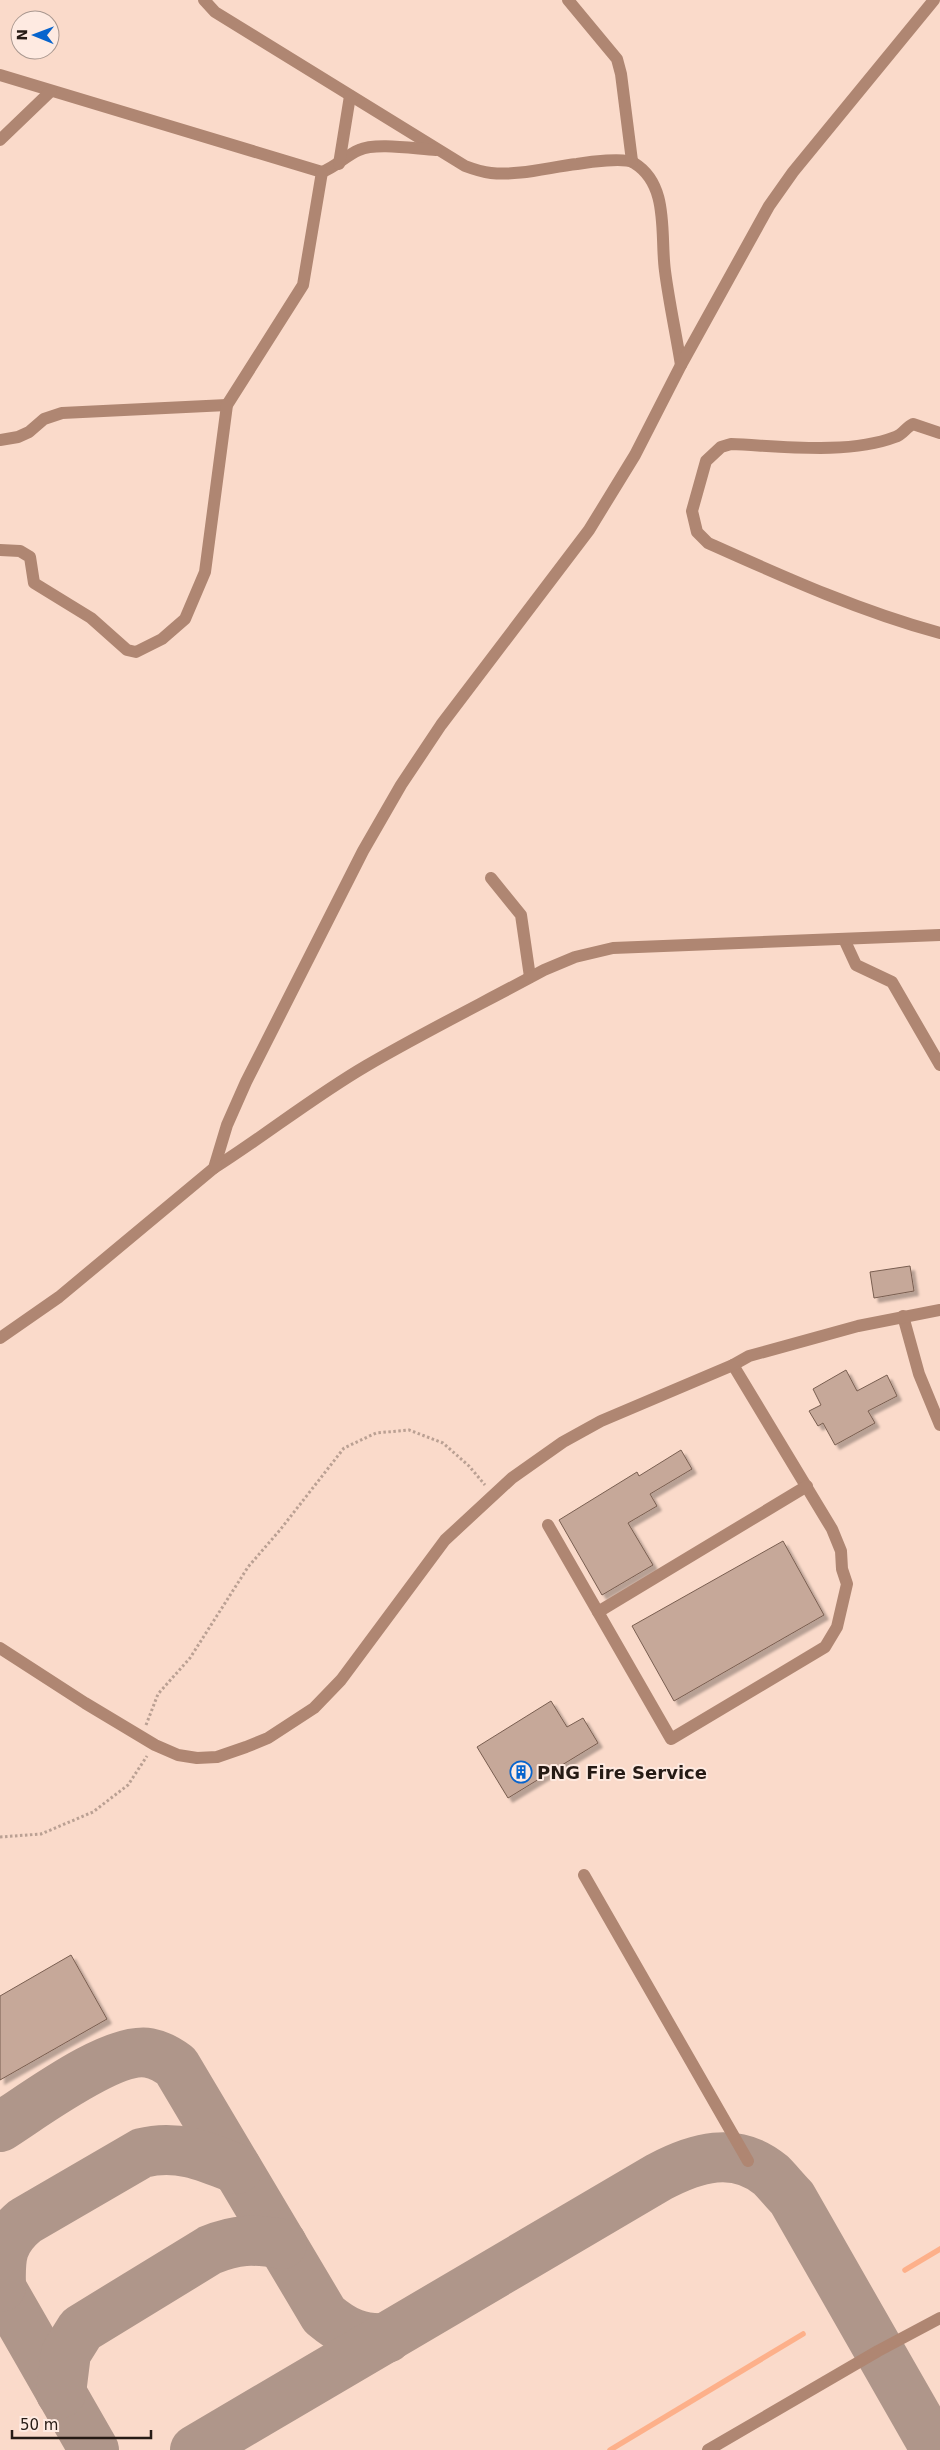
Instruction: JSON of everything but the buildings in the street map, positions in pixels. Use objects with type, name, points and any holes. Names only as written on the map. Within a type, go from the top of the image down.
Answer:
[{"type":"street","points":[[204,0],[215,12],[465,166],[489,173],[504,174],[592,162],[632,161]]},
{"type":"street","points":[[568,0],[617,59],[621,74],[632,161],[652,180],[662,214],[665,269],[681,365]]},
{"type":"street","points":[[214,1168],[227,1125],[246,1082],[363,851],[396,793],[442,724],[589,530],[635,455],[748,241],[774,198],[852,99],[934,0]]},
{"type":"street","points":[[0,75],[322,172],[359,150],[374,147],[438,151]]},
{"type":"street","points":[[0,140],[51,91]]},
{"type":"street","points":[[338,164],[350,96]]},
{"type":"street","points":[[0,550],[20,551],[30,557],[34,583],[91,618],[127,650],[136,652],[162,639],[185,619],[205,572],[227,405],[303,285],[322,172]]},
{"type":"street","points":[[0,440],[18,437],[29,432],[44,419],[62,413],[227,405]]},
{"type":"street","points":[[940,433],[913,424],[898,437],[866,445],[731,444],[720,447],[706,461],[692,511],[697,532],[708,543],[811,589],[864,609],[940,633]]},
{"type":"street","points":[[492,878],[521,915],[530,977]]},
{"type":"street","points":[[0,1338],[59,1297],[214,1168],[257,1141],[310,1101],[367,1065],[530,977],[576,957],[613,948],[940,935]]},
{"type":"street","points":[[844,939],[856,965],[892,982],[940,1065]]},
{"type":"street","points":[[0,1648],[85,1703],[155,1745],[178,1756],[197,1758],[217,1757],[268,1738],[314,1708],[341,1680],[445,1540],[512,1478],[563,1442],[601,1422],[733,1365],[749,1356],[903,1316],[940,1310]]},
{"type":"street","points":[[903,1316],[919,1374],[940,1425]]},
{"type":"street","points":[[548,1526],[671,1739],[825,1648],[837,1627],[847,1584],[842,1570],[840,1551],[832,1529],[733,1365]]},
{"type":"street","points":[[598,1612],[806,1486]]},
{"type":"street","points":[[584,1876],[748,2161]]},
{"type":"street","points":[[708,2450],[878,2351],[940,2318]]},
{"type":"path","points":[[142,1737],[158,1694],[190,1658],[248,1567],[280,1530],[344,1448],[376,1432],[410,1430],[442,1443],[469,1466],[493,1494]]},
{"type":"path","points":[[0,1837],[41,1834],[92,1812],[128,1785],[155,1745]]},
{"type":"waterway","points":[[905,2270],[940,2249]]},
{"type":"waterway","points":[[610,2450],[803,2334]]},
{"type":"taxiway","points":[[0,2127],[51,2093],[94,2068],[115,2059],[133,2053],[149,2053],[167,2060],[176,2066],[324,2315],[353,2334],[369,2338],[387,2338]]},
{"type":"taxiway","points":[[1,2287],[1,2267],[4,2250],[17,2228],[25,2221],[142,2153],[167,2150],[191,2153],[237,2169]]},
{"type":"taxiway","points":[[195,2450],[659,2177],[687,2164],[701,2160],[729,2157],[743,2160],[771,2175],[792,2198],[936,2450]]},
{"type":"taxiway","points":[[61,2393],[66,2353],[81,2329],[210,2250],[245,2241],[282,2244]]},
{"type":"taxiway","points":[[0,2286],[94,2450]]},
{"type":"place","name":"PNG Fire Service","points":[[521,1772]]}]
